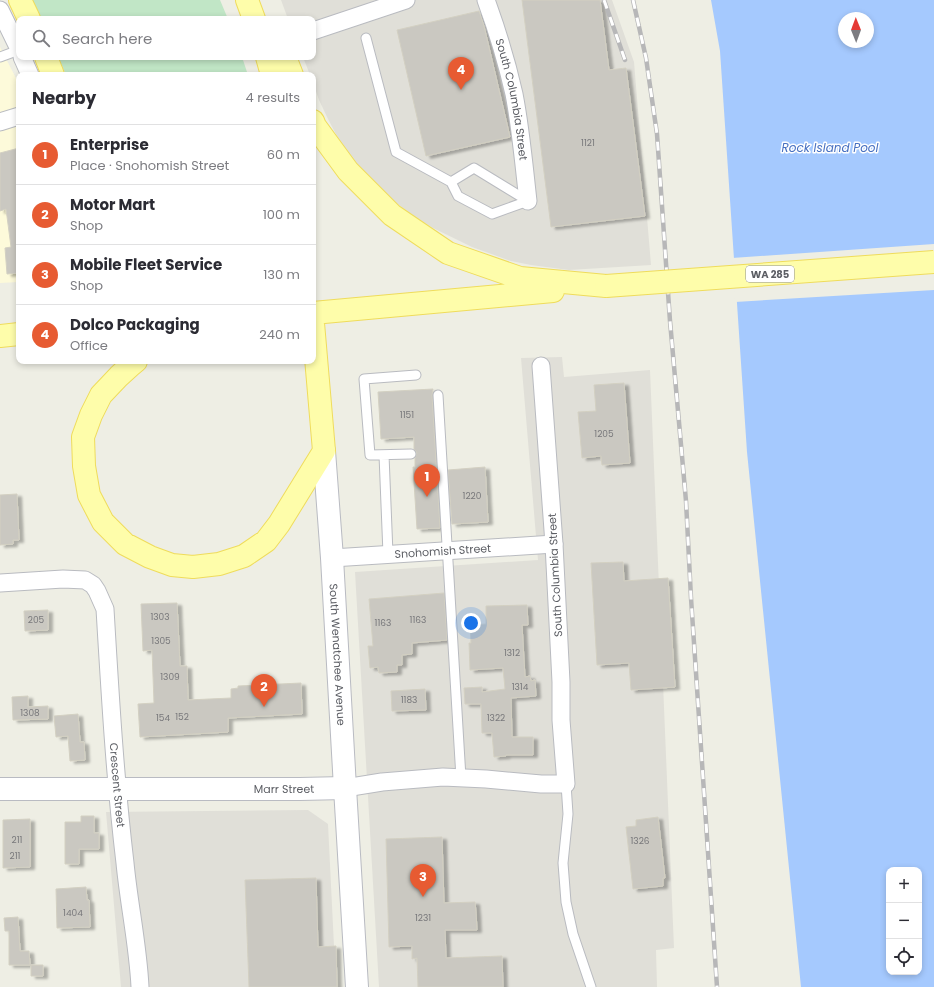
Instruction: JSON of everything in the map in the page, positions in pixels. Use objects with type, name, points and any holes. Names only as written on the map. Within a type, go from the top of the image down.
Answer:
[{"type":"main road","points":[[20,0],[28,16]]},
{"type":"main road","points":[[47,60],[52,72]]},
{"type":"main road","points":[[268,60],[271,72]]},
{"type":"main road","points":[[286,60],[291,72]]},
{"type":"main road","points":[[316,127],[348,170],[392,215],[448,253],[520,278],[606,286]]},
{"type":"main road","name":"WA 285","points":[[316,313],[606,286],[934,262]]},
{"type":"main road","points":[[0,336],[16,334]]},
{"type":"main road","name":"South Wenatchee Avenue","points":[[316,358],[332,558],[344,788],[357,987]]},
{"type":"main road","points":[[132,364],[101,395],[91,415],[83,437],[84,466],[89,495],[103,522],[125,544],[150,557],[172,565],[193,567],[219,564],[244,556],[266,541],[279,524],[324,451]]},
{"type":"main road","name":"Marr Street","points":[[0,789],[344,788]]},
{"type":"street","points":[[316,30],[377,5],[406,0]]},
{"type":"street","name":"South Columbia Street","points":[[486,0],[514,94],[528,201]]},
{"type":"street","points":[[0,10],[16,44]]},
{"type":"street","points":[[23,60],[29,72]]},
{"type":"street","points":[[0,122],[16,117]]},
{"type":"street","name":"South Columbia Street","points":[[541,366],[554,544],[561,682],[561,720],[566,784]]},
{"type":"street","name":"Snohomish Street","points":[[332,558],[554,544]]},
{"type":"street","name":"Crescent Street","points":[[0,583],[74,579],[85,580],[93,585],[105,608],[117,789],[140,987]]},
{"type":"street","name":"Marr Street","points":[[344,788],[382,782],[424,778],[486,779],[541,784],[566,784]]},
{"type":"lane","points":[[366,38],[396,152],[451,182],[458,196],[492,214],[528,201]]},
{"type":"lane","points":[[0,57],[16,51]]},
{"type":"lane","points":[[451,182],[474,168],[528,201]]},
{"type":"lane","points":[[411,454],[370,455],[364,379],[416,375]]},
{"type":"lane","points":[[438,395],[461,778]]},
{"type":"lane","points":[[384,455],[388,554]]},
{"type":"lane","points":[[566,784],[568,814],[564,868],[566,902],[573,934],[590,987]]},
{"type":"shaded area","points":[[281,0],[612,0],[634,62],[651,265],[569,270],[511,261],[472,247],[433,228],[414,216],[396,203],[364,172],[350,156],[328,119],[316,92],[316,72],[309,72],[304,60],[316,60],[316,16],[287,16]]},
{"type":"shaded area","points":[[0,47],[16,78],[16,282],[0,283]]},
{"type":"shaded area","points":[[562,357],[564,377],[650,370],[674,948],[656,950],[657,987],[379,987],[355,572],[538,560],[521,358]]},
{"type":"shaded area","points":[[308,810],[328,824],[336,987],[121,987],[106,812]]},
{"type":"green space","points":[[31,0],[220,0],[227,16],[39,16]]},
{"type":"green space","points":[[59,60],[243,60],[247,72],[65,72]]},
{"type":"water","name":"Rock Island Pool","points":[[711,0],[934,0],[934,987],[801,987],[747,452],[720,51]]},
{"type":"pier","points":[[934,244],[934,290],[735,302],[732,258]]},
{"type":"building","points":[[522,0],[600,0],[609,70],[626,68],[645,216],[551,227]]},
{"type":"building","points":[[479,11],[484,26],[510,137],[426,156],[397,30]]},
{"type":"building","points":[[16,149],[16,273],[7,274],[5,248],[11,247],[6,209],[0,211],[0,153]]},
{"type":"building","points":[[624,383],[630,463],[602,465],[601,456],[582,458],[578,412],[596,411],[594,385]]},
{"type":"building","points":[[433,389],[432,395],[440,528],[417,529],[413,467],[415,467],[415,458],[417,453],[414,449],[414,437],[381,439],[378,392]]},
{"type":"building","points":[[485,467],[488,522],[452,524],[448,470]]},
{"type":"building","points":[[17,494],[19,540],[13,540],[13,544],[0,545],[0,495]]},
{"type":"building","points":[[623,562],[624,581],[668,578],[675,687],[631,690],[629,663],[597,665],[591,563]]},
{"type":"building","points":[[444,593],[447,640],[412,643],[412,654],[402,655],[402,665],[397,665],[397,672],[379,673],[378,667],[370,668],[368,646],[373,646],[369,599]]},
{"type":"building","points":[[177,603],[180,666],[187,666],[188,700],[231,698],[231,689],[238,688],[238,686],[301,683],[302,714],[228,718],[228,732],[140,737],[138,704],[154,703],[152,650],[143,651],[141,604]]},
{"type":"building","points":[[527,605],[528,625],[522,625],[525,677],[530,676],[531,681],[535,680],[536,696],[511,698],[512,737],[533,737],[533,755],[506,755],[494,757],[492,733],[482,733],[481,704],[465,704],[464,688],[482,687],[482,692],[505,689],[503,668],[470,670],[470,625],[486,624],[486,606]]},
{"type":"building","points":[[48,610],[48,630],[25,631],[24,611]]},
{"type":"building","points":[[425,689],[426,710],[392,711],[391,691]]},
{"type":"building","points":[[28,696],[28,707],[48,706],[48,719],[13,720],[12,697]]},
{"type":"building","points":[[78,714],[80,742],[84,742],[85,760],[70,761],[68,736],[56,737],[54,716]]},
{"type":"building","points":[[81,816],[94,816],[94,833],[99,833],[99,849],[79,849],[79,864],[65,864],[65,822],[81,822]]},
{"type":"building","points":[[658,817],[665,878],[663,878],[663,886],[633,889],[626,827],[636,826],[636,820]]},
{"type":"building","points":[[30,819],[30,867],[3,868],[3,820]]},
{"type":"building","points":[[442,837],[444,903],[475,902],[477,930],[445,930],[446,958],[502,956],[503,987],[418,987],[417,958],[412,959],[412,946],[389,947],[386,839]]},
{"type":"building","points":[[316,878],[318,947],[336,946],[337,987],[249,987],[245,880]]},
{"type":"building","points":[[86,887],[87,900],[89,900],[90,927],[57,928],[56,889]]},
{"type":"building","points":[[18,917],[20,951],[29,951],[30,965],[9,965],[9,931],[5,931],[4,918]]},
{"type":"building","points":[[31,965],[43,965],[43,976],[31,976]]},
{"type":"railway","points":[[604,0],[625,60]]},
{"type":"railway","points":[[633,0],[646,58],[657,134],[670,321],[686,501],[717,987]]},
{"type":"place","name":"Dolco Packaging","points":[[461,90]]},
{"type":"place","name":"Enterprise","points":[[427,497]]},
{"type":"place","name":"Motor Mart","points":[[264,707]]},
{"type":"place","name":"Mobile Fleet Service","points":[[423,897]]}]
